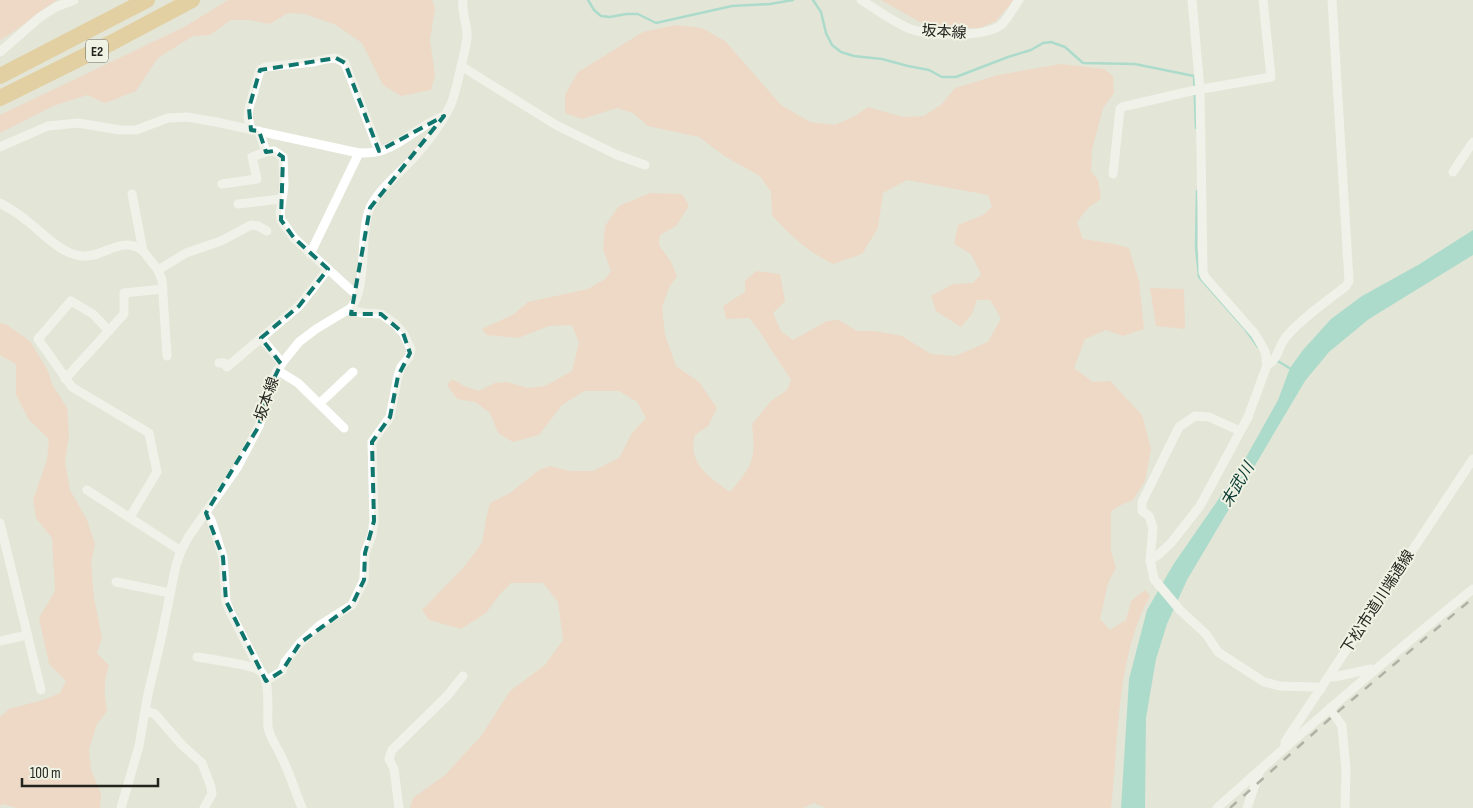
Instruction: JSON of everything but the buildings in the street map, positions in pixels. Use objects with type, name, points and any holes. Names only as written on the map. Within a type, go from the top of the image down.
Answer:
[{"type":"highway","name":"E2","points":[[0,76],[147,0]]},
{"type":"highway","name":"E2","points":[[0,98],[103,48],[192,0]]},
{"type":"highway","points":[[0,71],[102,24]]},
{"type":"street","points":[[0,52],[40,17],[56,7],[74,0]]},
{"type":"street","points":[[266,681],[282,671],[285,662],[294,649],[320,625],[352,605],[364,580],[365,553],[372,535],[374,521],[372,442],[390,417],[398,376],[401,367],[409,357],[410,349],[403,333],[396,324],[381,314],[363,314],[351,308],[357,293],[366,224],[370,208],[378,194],[406,167],[422,148],[451,103],[467,35],[462,14],[463,0]]},
{"type":"street","name":"坂本線","points":[[862,0],[908,28],[954,34],[979,34],[990,31],[1002,24],[1019,0]]},
{"type":"street","points":[[1192,0],[1203,272],[1205,277],[1255,334],[1272,361]]},
{"type":"street","points":[[1113,174],[1120,109],[1122,106],[1196,90],[1271,77],[1263,0]]},
{"type":"street","points":[[1150,560],[1171,543],[1200,506],[1248,417],[1272,361],[1284,339],[1314,311],[1346,286],[1349,281],[1332,0]]},
{"type":"street","points":[[266,152],[248,117],[260,70],[265,67],[314,62],[326,58],[336,58],[345,63],[379,151]]},
{"type":"street","points":[[461,66],[556,125],[617,156],[645,166]]},
{"type":"street","points":[[0,147],[48,126],[78,123],[120,130],[136,130],[168,118],[187,118],[216,122],[359,153],[379,151],[390,147],[433,120],[444,116]]},
{"type":"street","points":[[1453,172],[1473,142]]},
{"type":"street","points":[[222,184],[257,179],[252,157],[274,151],[283,157],[284,186],[281,199],[281,220],[294,238],[310,254],[352,292],[357,293]]},
{"type":"street","points":[[310,254],[359,153]]},
{"type":"street","points":[[132,194],[143,251]]},
{"type":"street","points":[[238,204],[281,199]]},
{"type":"street","points":[[0,203],[19,214],[53,242],[78,256],[90,257],[124,244],[138,247],[143,251],[158,270],[162,280],[168,356]]},
{"type":"street","points":[[158,270],[186,253],[221,241],[246,227],[258,226],[267,231]]},
{"type":"street","points":[[219,363],[224,363],[227,367],[299,306],[328,269]]},
{"type":"street","points":[[65,378],[124,314],[124,293],[163,289]]},
{"type":"street","points":[[109,331],[93,314],[71,301],[38,339],[72,387],[149,433],[156,472],[130,517]]},
{"type":"street","name":"坂本線","points":[[121,808],[139,746],[176,565],[181,550],[188,536],[237,468],[258,426],[263,414],[266,395],[280,366],[299,342],[316,329],[351,308]]},
{"type":"street","points":[[261,338],[280,366],[344,428]]},
{"type":"street","points":[[320,403],[353,372]]},
{"type":"street","points":[[1240,431],[1209,417],[1195,416],[1179,427],[1142,502],[1142,511],[1149,516],[1153,528],[1150,560],[1154,579],[1180,610],[1206,634],[1218,652],[1264,682],[1280,686],[1316,687],[1321,689]]},
{"type":"street","name":"下松市道川端通線","points":[[1285,746],[1285,742],[1473,460]]},
{"type":"street","points":[[87,490],[181,550]]},
{"type":"street","points":[[206,513],[211,520],[223,557],[226,601],[266,681],[269,732],[272,741],[283,758],[302,808]]},
{"type":"street","points":[[0,523],[41,690]]},
{"type":"street","points":[[116,582],[170,593]]},
{"type":"street","points":[[1217,808],[1373,670],[1473,589]]},
{"type":"street","points":[[0,641],[27,635]]},
{"type":"street","points":[[197,657],[249,666],[260,670]]},
{"type":"street","points":[[1330,676],[1334,677],[1373,670]]},
{"type":"street","points":[[399,808],[394,769],[390,759],[392,750],[448,695],[463,676]]},
{"type":"street","points":[[1330,708],[1342,726],[1346,770],[1345,808]]},
{"type":"street","points":[[146,711],[155,714],[182,745],[202,763],[212,794],[204,808]]},
{"type":"street","points":[[1247,808],[1260,769]]},
{"type":"highlighted area","points":[[336,58],[345,63],[379,151],[444,116],[370,208],[351,314],[381,314],[403,333],[410,353],[398,376],[390,417],[372,442],[374,521],[365,553],[364,580],[352,605],[300,643],[282,671],[266,681],[226,601],[223,557],[206,513],[259,426],[266,395],[281,364],[261,338],[299,306],[328,269],[294,238],[281,220],[283,157],[274,151],[266,152],[259,131],[251,130],[249,108],[260,70]]},
{"type":"shaded area","points":[[0,0],[57,0],[0,40]]},
{"type":"shaded area","points":[[228,0],[432,0],[435,8],[430,40],[435,75],[431,90],[401,96],[383,85],[362,43],[336,25],[305,14],[288,13],[270,24],[249,20],[231,20],[210,35],[193,36],[158,58],[136,91],[105,103],[87,95],[53,106],[0,133],[0,115],[184,27]]},
{"type":"shaded area","points":[[881,0],[1013,1],[996,21],[980,28],[955,28],[920,22]]},
{"type":"shaded area","points":[[676,25],[702,28],[725,41],[781,105],[810,122],[835,125],[855,116],[868,107],[903,117],[924,116],[942,104],[955,88],[998,75],[1061,64],[1104,69],[1113,76],[1114,93],[1103,108],[1092,150],[1091,171],[1098,180],[1101,199],[1088,208],[1077,222],[1083,239],[1129,248],[1139,281],[1144,329],[1123,336],[1106,330],[1085,339],[1074,368],[1093,382],[1110,381],[1142,415],[1151,449],[1145,481],[1133,500],[1111,511],[1111,551],[1116,568],[1108,583],[1100,619],[1110,630],[1126,620],[1131,601],[1145,590],[1150,596],[1139,620],[1125,672],[1111,808],[826,808],[814,803],[803,808],[410,808],[413,798],[445,775],[481,736],[510,691],[545,665],[563,640],[558,602],[543,583],[511,583],[486,613],[461,629],[429,620],[422,610],[464,567],[482,543],[490,503],[510,493],[539,470],[550,466],[570,471],[593,471],[619,458],[632,433],[646,418],[637,402],[619,391],[584,391],[562,405],[539,435],[513,442],[498,433],[490,413],[475,402],[457,399],[447,385],[452,379],[464,386],[479,391],[495,383],[506,382],[528,388],[545,386],[572,371],[579,343],[572,325],[549,326],[518,338],[487,335],[482,329],[514,314],[528,302],[588,289],[605,279],[611,271],[603,249],[605,226],[619,206],[650,193],[682,194],[689,206],[676,226],[660,235],[659,245],[671,262],[677,276],[669,288],[662,307],[665,335],[676,366],[699,382],[717,408],[708,426],[695,435],[694,454],[708,475],[730,492],[744,475],[751,461],[753,454],[752,424],[771,401],[787,390],[791,380],[749,318],[726,319],[723,306],[745,292],[745,281],[756,271],[780,274],[785,301],[773,313],[781,331],[793,340],[827,321],[839,320],[857,331],[875,331],[902,336],[931,354],[955,356],[988,342],[1001,318],[990,300],[977,300],[972,314],[961,327],[936,311],[931,296],[953,284],[973,283],[981,274],[971,254],[954,244],[958,225],[983,215],[992,207],[988,195],[907,180],[883,193],[878,228],[862,254],[833,264],[800,243],[772,215],[771,192],[760,176],[726,157],[699,137],[648,126],[633,113],[617,108],[582,119],[565,113],[565,95],[578,72],[643,32]]},
{"type":"shaded area","points":[[1150,288],[1184,289],[1185,329],[1156,326]]},
{"type":"shaded area","points":[[0,323],[7,325],[30,341],[48,371],[52,384],[67,408],[69,435],[65,462],[70,490],[87,520],[95,544],[91,563],[94,598],[102,638],[97,653],[109,666],[105,688],[107,711],[97,724],[89,749],[91,770],[101,793],[100,808],[16,808],[4,804],[0,806],[0,717],[9,709],[43,700],[60,693],[66,681],[49,664],[39,618],[55,591],[52,538],[36,518],[33,500],[47,460],[49,439],[29,420],[16,395],[16,364],[0,355]]},
{"type":"water","name":"末武川","points":[[1473,230],[1473,255],[1369,319],[1329,352],[1305,381],[1187,580],[1167,624],[1156,659],[1146,718],[1145,808],[1121,808],[1129,679],[1147,610],[1173,565],[1240,468],[1278,400],[1290,368],[1303,350],[1331,319],[1362,296],[1418,265]]},
{"type":"waterway","points":[[588,0],[594,10],[601,16],[638,14],[656,23],[732,6],[770,4],[793,0]]},
{"type":"waterway","points":[[813,0],[821,12],[826,33],[832,45],[841,52],[929,70],[942,77],[956,77],[1031,50],[1043,43],[1051,42],[1065,47],[1083,63],[1135,64],[1194,76],[1196,128]]},
{"type":"waterway","points":[[1197,191],[1196,247],[1199,277],[1245,329],[1258,347]]},
{"type":"waterway","points":[[1276,360],[1291,369]]},
{"type":"railway","points":[[1230,808],[1334,715],[1473,598]]}]
